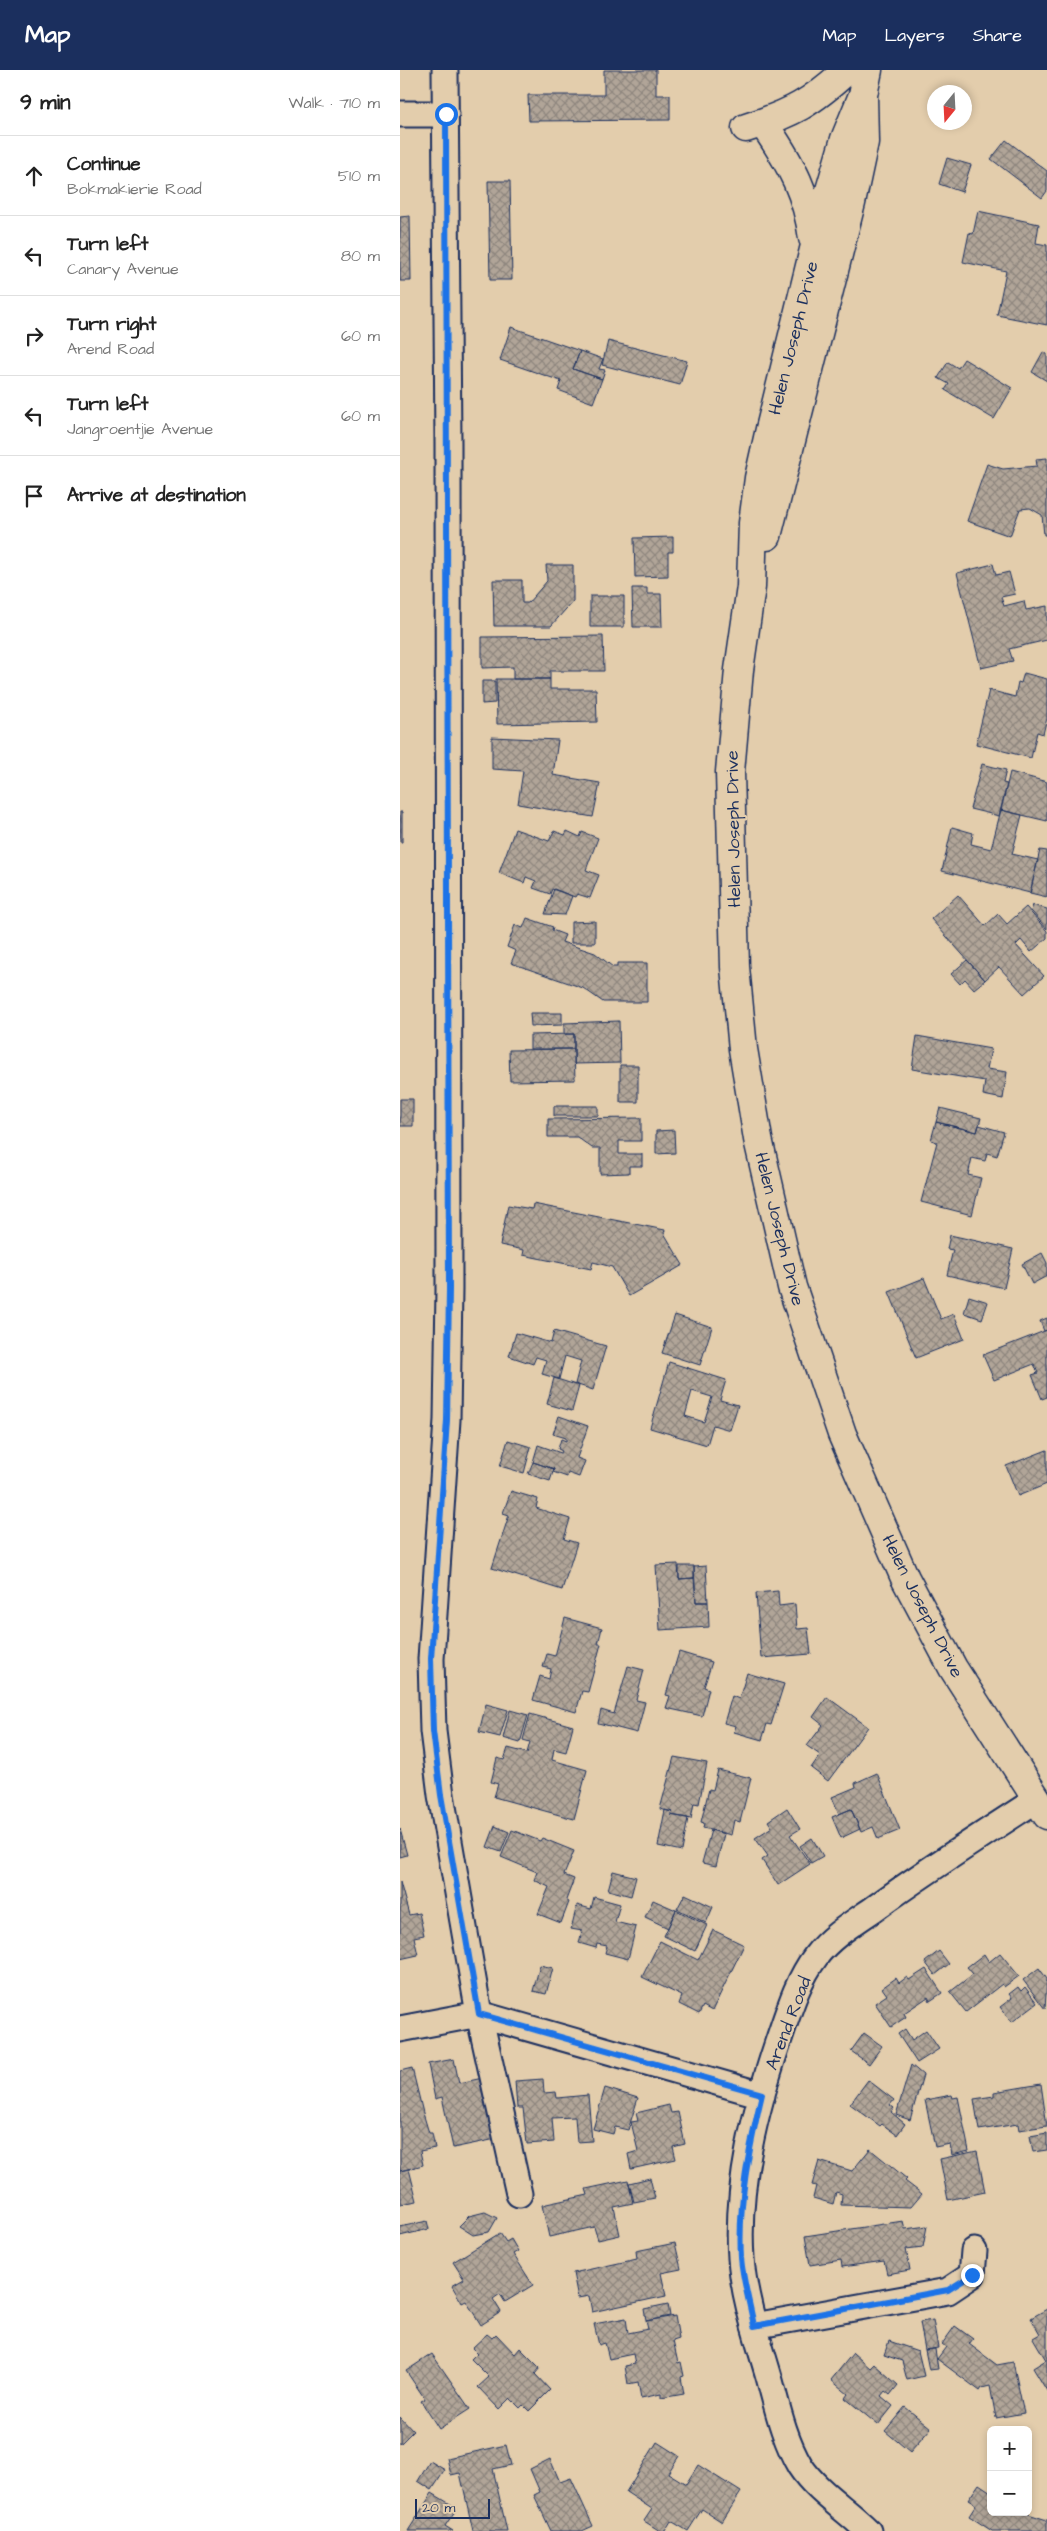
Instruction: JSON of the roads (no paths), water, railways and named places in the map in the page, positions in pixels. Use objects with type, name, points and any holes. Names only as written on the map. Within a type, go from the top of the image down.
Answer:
[{"type":"street","points":[[445,70],[449,1289],[447,1420],[431,1659],[433,1731],[441,1795],[479,2014],[519,2194]]},
{"type":"street","points":[[812,265],[813,238],[808,209],[791,165],[757,128],[807,104],[847,70]]},
{"type":"street","name":"Helen Joseph Drive","points":[[866,83],[828,191],[812,265],[759,478],[753,523],[751,587],[739,670],[730,772],[735,967],[744,1049],[758,1139],[778,1233],[792,1287],[842,1434],[905,1578],[953,1668],[1041,1807]]},
{"type":"street","name":"Helen Joseph Drive","points":[[751,587],[770,526],[851,203],[864,142],[866,83]]},
{"type":"street","points":[[400,114],[446,114]]},
{"type":"street","name":"Arend Road","points":[[868,2531],[820,2490],[801,2466],[788,2440],[754,2326],[742,2260],[741,2214],[745,2170],[762,2094],[791,2004],[801,1980],[817,1955],[844,1930],[903,1887],[1041,1807]]},
{"type":"street","points":[[400,2029],[479,2014],[762,2094]]},
{"type":"street","points":[[754,2326],[948,2290],[972,2275],[974,2250]]}]
